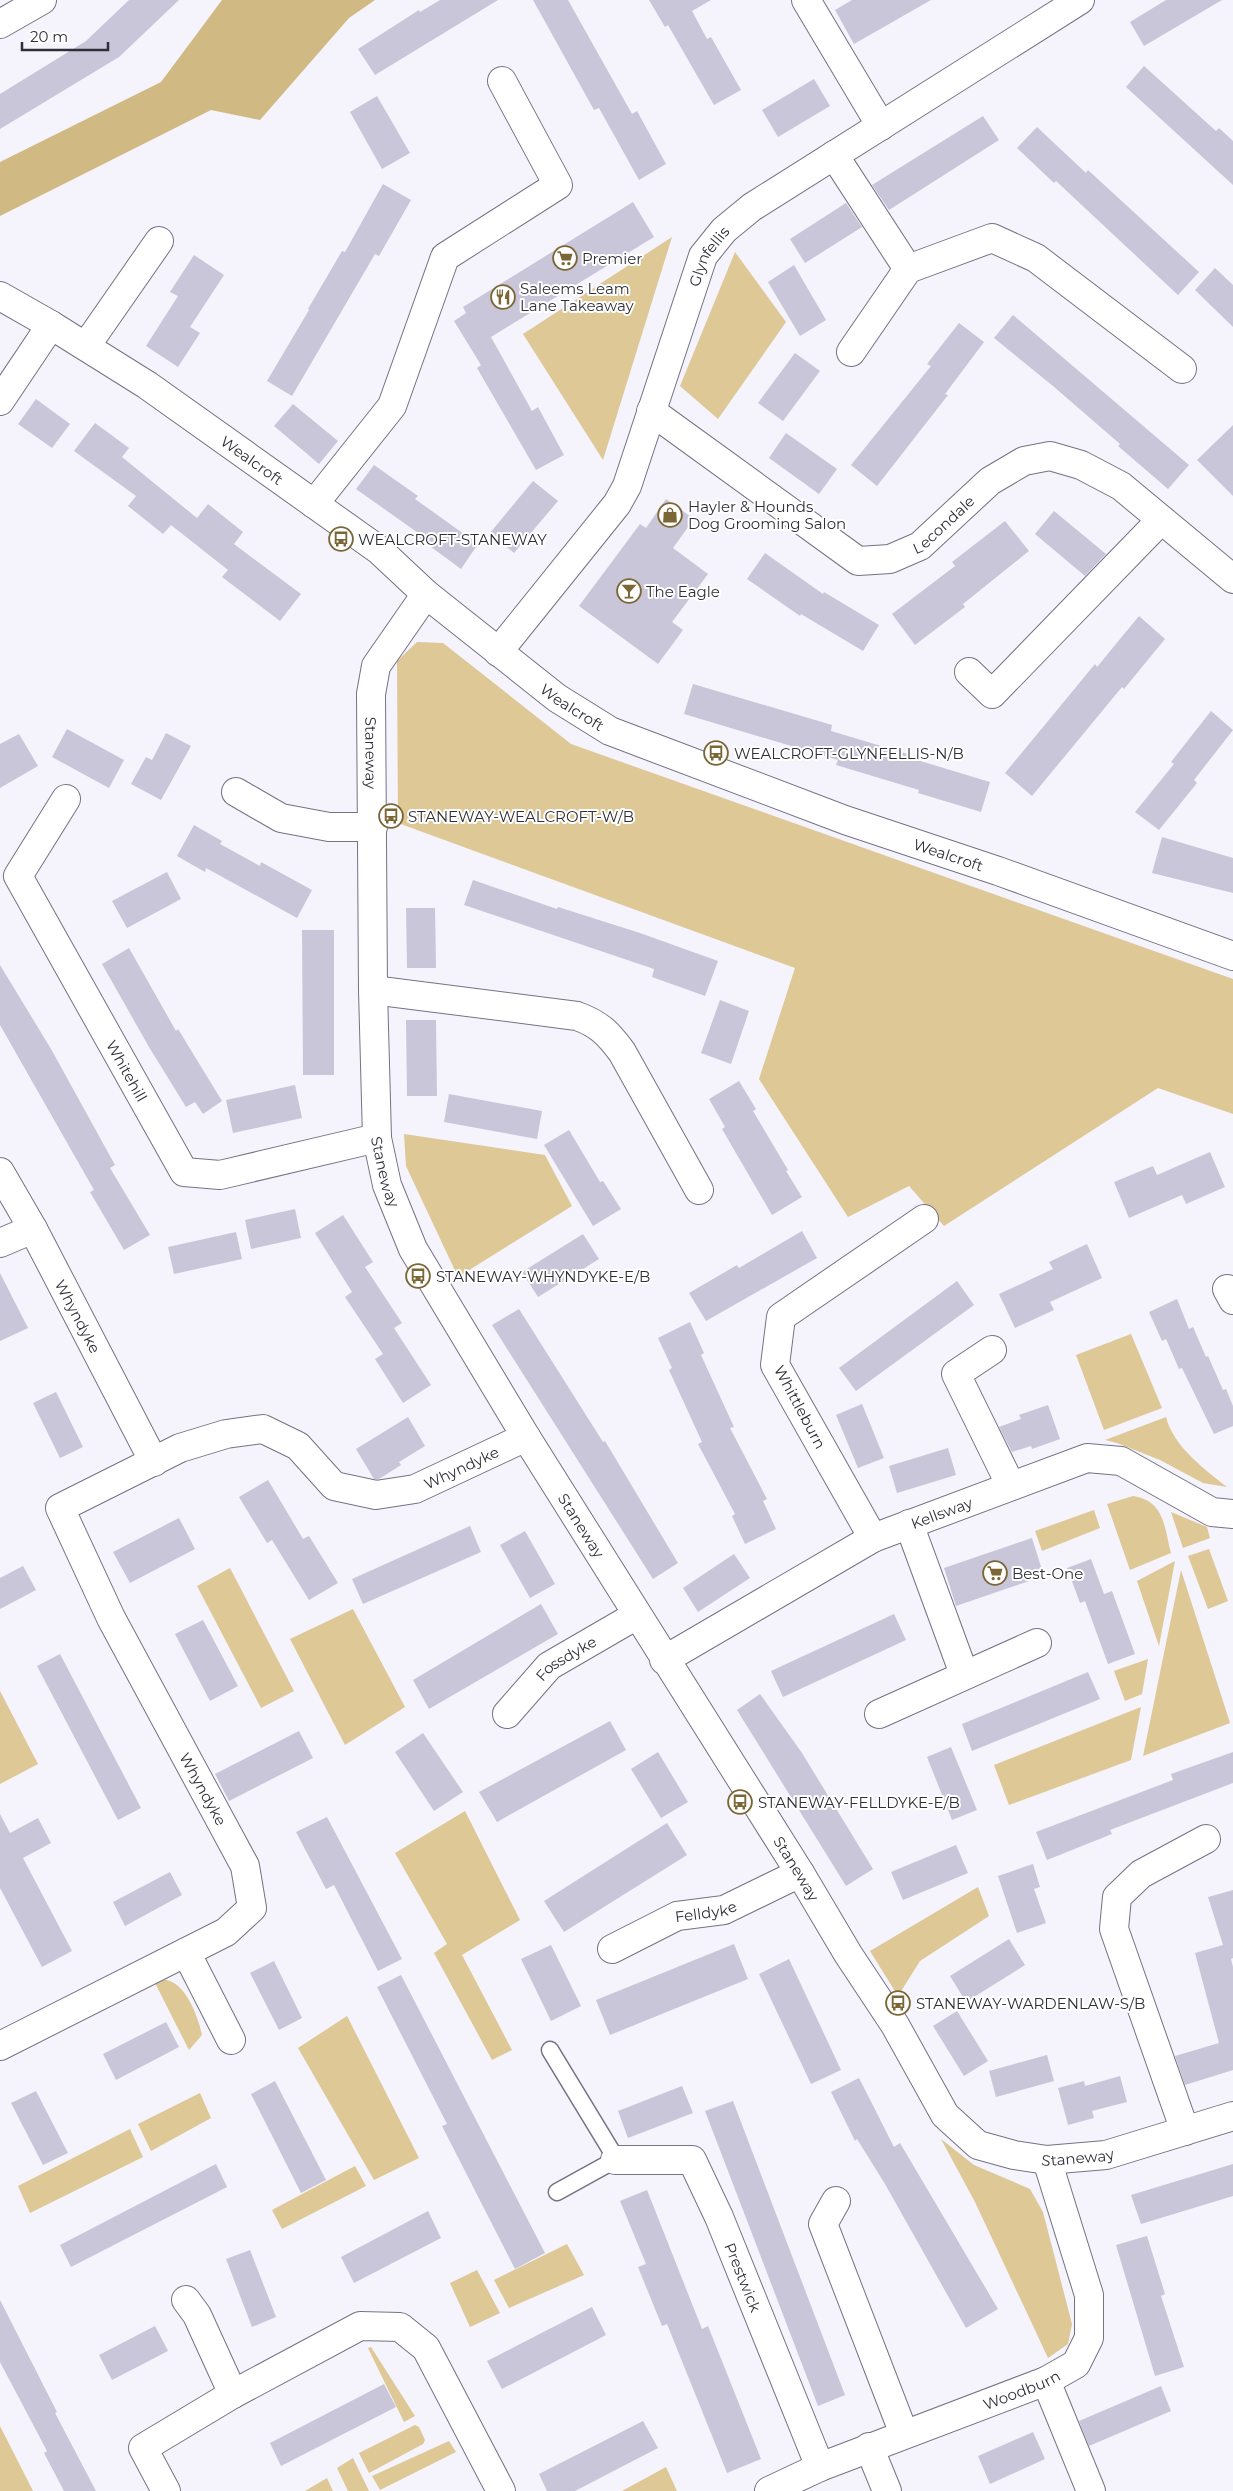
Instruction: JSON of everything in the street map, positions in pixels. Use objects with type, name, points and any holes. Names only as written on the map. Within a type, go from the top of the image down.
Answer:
[{"type":"street","points":[[0,24],[42,0]]},
{"type":"street","points":[[806,0],[881,126]]},
{"type":"street","name":"Glynfellis","points":[[498,652],[617,504],[627,486],[703,256],[724,230],[752,206],[1080,0]]},
{"type":"street","points":[[314,504],[392,406],[445,257],[558,186],[502,81]]},
{"type":"street","points":[[834,155],[908,269]]},
{"type":"street","points":[[851,352],[908,269],[992,238],[1036,258],[1182,369]]},
{"type":"street","points":[[86,346],[159,241]]},
{"type":"street","name":"Wealcroft","points":[[0,296],[51,324],[147,385],[379,550],[426,594],[498,652],[557,698],[610,731],[845,820],[1007,874],[1233,956]]},
{"type":"street","points":[[0,401],[51,324]]},
{"type":"street","name":"Lecondale","points":[[651,411],[858,561],[890,559],[920,546],[990,481],[1024,461],[1050,456],[1081,465],[1121,486],[1233,579]]},
{"type":"street","points":[[969,672],[992,694],[1161,520]]},
{"type":"street","name":"Staneway","points":[[426,594],[376,666],[371,694],[373,990],[377,1138],[387,1185],[413,1248],[526,1437],[664,1660],[800,1873],[848,1954],[895,2025],[945,2115],[978,2145],[1014,2155],[1047,2160],[1106,2155],[1233,2116]]},
{"type":"street","points":[[236,792],[281,818],[329,826],[373,827]]},
{"type":"street","name":"Whitehill","points":[[66,799],[18,876],[184,1172],[220,1175],[377,1138]]},
{"type":"street","points":[[373,990],[577,1016],[594,1022],[611,1037],[622,1052],[699,1190]]},
{"type":"street","name":"Whyndyke","points":[[0,1172],[33,1229],[154,1462]]},
{"type":"street","name":"Whittleburn","points":[[873,1538],[775,1365],[781,1317],[924,1219]]},
{"type":"street","points":[[0,1243],[33,1229]]},
{"type":"street","points":[[992,1350],[956,1374],[1011,1486]]},
{"type":"street","name":"Whyndyke","points":[[0,2046],[226,1932],[252,1908],[245,1866],[112,1618],[60,1508],[180,1448],[217,1437],[263,1429],[298,1446],[334,1486],[376,1495],[415,1489],[526,1437]]},
{"type":"street","name":"Kellsway","points":[[664,1660],[873,1538],[1086,1458],[1121,1462],[1212,1512],[1233,1514]]},
{"type":"street","points":[[909,1524],[964,1674]]},
{"type":"street","name":"Fossdyke","points":[[507,1714],[549,1666],[637,1615]]},
{"type":"street","points":[[879,1714],[964,1674],[1037,1643]]},
{"type":"street","points":[[1185,2131],[1114,1929],[1117,1896],[1140,1874],[1206,1839]]},
{"type":"street","name":"Felldyke","points":[[612,1949],[677,1916],[724,1910],[800,1873]]},
{"type":"street","points":[[186,1952],[231,2040]]},
{"type":"street","name":"Prestwick","points":[[615,2160],[692,2160],[719,2217],[820,2466]]},
{"type":"street","name":"Woodburn","points":[[769,2491],[820,2466],[1046,2381],[1076,2364],[1089,2338],[1089,2295],[1047,2160]]},
{"type":"street","points":[[836,2201],[823,2224],[904,2434]]},
{"type":"street","points":[[186,2300],[197,2315],[232,2394]]},
{"type":"street","points":[[166,2491],[143,2448],[232,2394],[360,2326],[400,2327],[426,2348],[501,2491]]},
{"type":"street","points":[[1046,2381],[1091,2491]]},
{"type":"street","points":[[869,2447],[888,2491]]},
{"type":"lane","points":[[550,2050],[615,2160],[557,2192]]},
{"type":"shaded area","points":[[222,0],[375,0],[349,18],[260,120],[211,110],[0,216],[0,162],[161,82]]},
{"type":"shaded area","points":[[672,237],[603,460],[523,334]]},
{"type":"shaded area","points":[[735,252],[786,322],[718,419],[680,386]]},
{"type":"shaded area","points":[[417,642],[443,643],[571,744],[1233,979],[1233,1114],[1158,1088],[944,1226],[909,1186],[848,1217],[759,1079],[795,968],[398,823],[397,661]]},
{"type":"shaded area","points":[[404,1134],[545,1155],[572,1206],[458,1277],[406,1166]]},
{"type":"shaded area","points":[[1131,1334],[1162,1408],[1104,1430],[1076,1355]]},
{"type":"shaded area","points":[[1166,1417],[1175,1438],[1200,1465],[1227,1487],[1203,1483],[1160,1460],[1105,1440]]},
{"type":"shaded area","points":[[1133,1496],[1144,1499],[1157,1509],[1164,1525],[1171,1553],[1130,1570],[1107,1504]]},
{"type":"shaded area","points":[[1094,1510],[1100,1528],[1042,1551],[1035,1531]]},
{"type":"shaded area","points":[[1171,1512],[1207,1527],[1210,1538],[1183,1548]]},
{"type":"shaded area","points":[[1209,1549],[1228,1601],[1208,1609],[1188,1556]]},
{"type":"shaded area","points":[[1175,1561],[1159,1646],[1137,1581]]},
{"type":"shaded area","points":[[230,1568],[294,1691],[261,1708],[197,1586]]},
{"type":"shaded area","points":[[1181,1570],[1230,1723],[1143,1756]]},
{"type":"shaded area","points":[[353,1609],[405,1707],[345,1745],[290,1639]]},
{"type":"shaded area","points":[[1148,1659],[1142,1694],[1125,1701],[1114,1671]]},
{"type":"shaded area","points":[[0,1691],[38,1764],[0,1784]]},
{"type":"shaded area","points":[[1141,1707],[1131,1760],[1009,1805],[994,1765]]},
{"type":"shaded area","points":[[465,1811],[520,1920],[462,1955],[512,2050],[492,2060],[434,1953],[447,1944],[395,1853]]},
{"type":"shaded area","points":[[978,1887],[989,1916],[920,1961],[898,1996],[870,1951]]},
{"type":"shaded area","points":[[153,1979],[166,1980],[176,1984],[191,2004],[202,2035],[189,2050]]},
{"type":"shaded area","points":[[347,2016],[419,2158],[374,2180],[298,2048]]},
{"type":"shaded area","points":[[200,2093],[211,2118],[151,2151],[138,2124]]},
{"type":"shaded area","points":[[130,2129],[143,2157],[30,2213],[18,2186]]},
{"type":"shaded area","points":[[941,2139],[974,2165],[1030,2189],[1043,2212],[1072,2324],[1068,2344],[1048,2358],[975,2202]]},
{"type":"shaded area","points":[[355,2166],[366,2186],[282,2229],[272,2210]]},
{"type":"shaded area","points":[[567,2244],[584,2275],[509,2308],[494,2280]]},
{"type":"shaded area","points":[[477,2270],[500,2313],[470,2327],[450,2283]]},
{"type":"shaded area","points":[[371,2347],[415,2416],[404,2422],[368,2348]]},
{"type":"shaded area","points":[[415,2425],[419,2427],[425,2440],[423,2444],[369,2473],[359,2453]]},
{"type":"shaded area","points":[[0,2426],[33,2491],[0,2491]]},
{"type":"shaded area","points":[[449,2441],[456,2452],[380,2490],[372,2476]]},
{"type":"shaded area","points":[[353,2458],[369,2491],[348,2491],[337,2468]]},
{"type":"shaded area","points":[[666,2467],[677,2491],[622,2491]]},
{"type":"shaded area","points":[[327,2478],[333,2491],[305,2491]]},
{"type":"building","points":[[129,0],[179,0],[119,57],[0,129],[0,94],[86,41]]},
{"type":"building","points":[[440,0],[498,0],[375,75],[358,49],[419,10],[420,12]]},
{"type":"building","points":[[533,0],[568,0],[632,114],[637,111],[666,164],[639,180],[599,108],[594,110]]},
{"type":"building","points":[[649,0],[711,0],[692,11],[707,39],[711,37],[741,90],[714,105],[668,25],[665,27]]},
{"type":"building","points":[[852,0],[931,0],[854,44],[835,10]]},
{"type":"building","points":[[1166,0],[1222,0],[1144,46],[1130,22]]},
{"type":"building","points":[[1144,66],[1216,131],[1219,128],[1233,141],[1233,185],[1126,87]]},
{"type":"building","points":[[814,79],[830,106],[778,137],[762,110]]},
{"type":"building","points":[[377,96],[410,153],[382,169],[350,112]]},
{"type":"building","points":[[983,116],[999,140],[889,210],[872,185]]},
{"type":"building","points":[[1037,127],[1086,173],[1088,170],[1199,272],[1178,295],[1056,181],[1054,183],[1017,148]]},
{"type":"building","points":[[383,184],[411,200],[379,256],[375,254],[292,396],[267,381],[342,251],[345,252]]},
{"type":"building","points":[[633,202],[654,237],[491,337],[532,411],[538,407],[564,455],[536,470],[477,368],[481,365],[454,321],[466,313],[463,307]]},
{"type":"building","points":[[846,203],[862,227],[805,263],[790,239]]},
{"type":"building","points":[[194,255],[224,275],[190,327],[200,333],[178,367],[146,346],[178,296],[170,292]]},
{"type":"building","points":[[794,265],[826,320],[800,336],[768,282]]},
{"type":"building","points":[[1215,268],[1233,285],[1233,327],[1195,290]]},
{"type":"building","points":[[1013,315],[1189,465],[1168,489],[1118,446],[1120,444],[994,338]]},
{"type":"building","points":[[959,323],[984,342],[945,394],[948,395],[877,486],[851,465],[931,366],[927,364]]},
{"type":"building","points":[[795,353],[820,371],[783,421],[758,403]]},
{"type":"building","points":[[36,399],[70,424],[52,448],[18,424]]},
{"type":"building","points":[[293,404],[338,441],[319,464],[274,426]]},
{"type":"building","points":[[95,423],[129,448],[122,457],[197,518],[208,504],[243,532],[234,544],[301,594],[280,621],[222,577],[228,570],[171,525],[163,534],[128,506],[136,496],[74,451]]},
{"type":"building","points":[[1233,425],[1233,496],[1197,460]]},
{"type":"building","points":[[786,433],[837,469],[819,494],[769,458]]},
{"type":"building","points":[[374,465],[418,496],[415,499],[478,544],[461,569],[419,538],[421,535],[356,489]]},
{"type":"building","points":[[533,481],[558,501],[514,553],[490,533]]},
{"type":"building","name":"The Eagle","points":[[666,499],[694,519],[673,548],[708,574],[672,622],[683,630],[658,664],[579,606],[640,524],[646,528]]},
{"type":"building","points":[[1054,511],[1106,554],[1085,576],[1035,534]]},
{"type":"building","points":[[1005,521],[1029,551],[963,604],[965,607],[915,645],[892,614],[955,566],[952,562]]},
{"type":"building","points":[[765,553],[823,594],[824,592],[879,625],[863,651],[801,614],[800,616],[747,579]]},
{"type":"building","points":[[1139,616],[1165,639],[1124,689],[1122,687],[1032,796],[1005,773],[1095,664],[1097,667]]},
{"type":"building","points":[[693,684],[832,725],[831,731],[908,754],[907,757],[990,782],[981,812],[918,793],[919,790],[836,765],[838,760],[684,714]]},
{"type":"building","points":[[1211,711],[1233,730],[1194,780],[1197,783],[1159,830],[1135,812],[1174,764],[1171,762]]},
{"type":"building","points":[[67,729],[124,760],[109,788],[52,757]]},
{"type":"building","points":[[166,733],[191,746],[161,800],[131,784],[146,757],[152,760]]},
{"type":"building","points":[[19,734],[38,766],[0,788],[0,744]]},
{"type":"building","points":[[194,825],[222,841],[220,844],[260,866],[261,862],[312,890],[297,918],[206,868],[205,872],[177,856]]},
{"type":"building","points":[[1162,837],[1233,858],[1233,893],[1152,873]]},
{"type":"building","points":[[167,872],[181,899],[127,928],[112,901]]},
{"type":"building","points":[[473,880],[557,909],[558,907],[640,933],[718,961],[705,996],[652,977],[654,969],[464,905]]},
{"type":"building","points":[[406,908],[435,908],[436,968],[407,968]]},
{"type":"building","points":[[302,930],[334,930],[334,1075],[303,1075]]},
{"type":"building","points":[[129,948],[176,1031],[178,1029],[222,1101],[203,1114],[195,1102],[186,1107],[149,1047],[102,964]]},
{"type":"building","points":[[0,965],[51,1049],[115,1165],[110,1168],[150,1235],[124,1250],[90,1192],[94,1190],[0,1025]]},
{"type":"building","points":[[720,1000],[749,1011],[731,1064],[701,1053]]},
{"type":"building","points":[[406,1020],[436,1020],[437,1096],[407,1096]]},
{"type":"building","points":[[739,1081],[756,1109],[753,1111],[802,1197],[772,1215],[722,1129],[725,1127],[709,1099]]},
{"type":"building","points":[[295,1085],[302,1118],[233,1133],[226,1100]]},
{"type":"building","points":[[449,1094],[542,1111],[537,1139],[444,1122]]},
{"type":"building","points":[[569,1130],[600,1182],[603,1181],[621,1209],[593,1226],[544,1145]]},
{"type":"building","points":[[1210,1152],[1225,1187],[1186,1204],[1182,1195],[1129,1218],[1114,1182],[1153,1166],[1157,1175]]},
{"type":"building","points":[[295,1209],[301,1238],[251,1249],[245,1220]]},
{"type":"building","points":[[343,1215],[373,1262],[365,1267],[402,1323],[394,1328],[431,1385],[403,1403],[375,1359],[383,1354],[345,1297],[352,1292],[315,1233]]},
{"type":"building","points":[[802,1231],[817,1258],[706,1321],[689,1293],[737,1265],[739,1268]]},
{"type":"building","points":[[236,1232],[242,1259],[174,1274],[168,1247]]},
{"type":"building","points":[[583,1234],[599,1259],[538,1297],[522,1272]]},
{"type":"building","points":[[1087,1244],[1102,1278],[1050,1302],[1054,1310],[1015,1328],[999,1294],[1053,1269],[1049,1262]]},
{"type":"building","points":[[0,1273],[28,1328],[0,1341]]},
{"type":"building","points":[[957,1281],[974,1305],[856,1391],[839,1368]]},
{"type":"building","points":[[1177,1299],[1189,1329],[1193,1327],[1206,1357],[1208,1356],[1223,1390],[1226,1389],[1233,1406],[1233,1426],[1214,1434],[1182,1368],[1179,1369],[1166,1339],[1162,1341],[1149,1312]]},
{"type":"building","points":[[519,1309],[603,1442],[605,1441],[678,1563],[653,1579],[492,1325]]},
{"type":"building","points":[[690,1322],[704,1353],[701,1355],[734,1427],[730,1428],[767,1499],[763,1501],[776,1529],[745,1544],[732,1516],[735,1514],[698,1444],[702,1442],[669,1370],[672,1368],[658,1338]]},
{"type":"building","points":[[56,1392],[83,1447],[60,1458],[33,1403]]},
{"type":"building","points":[[862,1404],[884,1458],[858,1468],[836,1415]]},
{"type":"building","points":[[1048,1405],[1060,1439],[1032,1449],[1031,1446],[1012,1452],[999,1427],[1021,1419],[1019,1415]]},
{"type":"building","points":[[408,1417],[425,1446],[399,1462],[401,1465],[379,1479],[374,1479],[356,1449]]},
{"type":"building","points":[[948,1448],[956,1475],[897,1493],[889,1466]]},
{"type":"building","points":[[268,1480],[303,1539],[309,1536],[338,1583],[309,1600],[272,1540],[267,1543],[239,1497]]},
{"type":"building","points":[[179,1518],[195,1549],[130,1583],[113,1552]]},
{"type":"building","points":[[470,1526],[481,1552],[363,1604],[352,1579]]},
{"type":"building","points":[[525,1531],[555,1584],[530,1598],[500,1545]]},
{"type":"building","points":[[1032,1538],[1044,1576],[956,1606],[944,1568]]},
{"type":"building","points":[[734,1554],[750,1578],[698,1612],[683,1588]]},
{"type":"building","points":[[1091,1559],[1104,1594],[1112,1591],[1135,1654],[1108,1664],[1085,1601],[1080,1603],[1067,1568]]},
{"type":"building","points":[[23,1566],[36,1590],[0,1609],[0,1578]]},
{"type":"building","points":[[541,1604],[558,1634],[429,1709],[413,1680]]},
{"type":"building","points":[[894,1614],[906,1640],[783,1697],[771,1671]]},
{"type":"building","points":[[203,1620],[238,1686],[210,1701],[175,1634]]},
{"type":"building","points":[[60,1654],[141,1808],[118,1820],[37,1666]]},
{"type":"building","points":[[1088,1672],[1100,1699],[972,1751],[962,1724]]},
{"type":"building","points":[[760,1694],[802,1753],[873,1869],[846,1886],[737,1710]]},
{"type":"building","points":[[610,1721],[626,1750],[497,1822],[479,1792]]},
{"type":"building","points":[[299,1731],[313,1758],[229,1801],[215,1774]]},
{"type":"building","points":[[423,1733],[463,1792],[434,1811],[395,1752]]},
{"type":"building","points":[[951,1747],[977,1810],[952,1820],[927,1757]]},
{"type":"building","points":[[658,1752],[688,1802],[661,1818],[631,1769]]},
{"type":"building","points":[[1233,1752],[1233,1783],[1110,1830],[1112,1834],[1047,1860],[1036,1832],[1173,1780],[1171,1774]]},
{"type":"building","points":[[0,1814],[10,1833],[38,1818],[51,1843],[23,1858],[72,1951],[42,1967],[0,1888]]},
{"type":"building","points":[[327,1817],[402,1959],[378,1971],[334,1885],[326,1889],[296,1832]]},
{"type":"building","points":[[667,1823],[687,1855],[564,1932],[544,1901]]},
{"type":"building","points":[[956,1845],[968,1873],[903,1900],[891,1872]]},
{"type":"building","points":[[1033,1864],[1040,1887],[1034,1889],[1046,1923],[1017,1933],[998,1876]]},
{"type":"building","points":[[170,1872],[182,1895],[125,1926],[113,1902]]},
{"type":"building","points":[[1233,1890],[1233,1958],[1231,1959],[1233,1967],[1233,2070],[1185,2085],[1175,2056],[1219,2043],[1195,1953],[1223,1945],[1208,1897]]},
{"type":"building","points":[[1009,1939],[1025,1965],[966,2002],[950,1976]]},
{"type":"building","points":[[734,1944],[748,1979],[610,2035],[596,2000]]},
{"type":"building","points":[[551,1945],[581,2006],[551,2021],[521,1959]]},
{"type":"building","points":[[789,1959],[841,2070],[811,2084],[759,1974]]},
{"type":"building","points":[[274,1961],[302,2018],[279,2030],[250,1973]]},
{"type":"building","points":[[401,1975],[545,2253],[515,2269],[442,2126],[447,2124],[377,1987]]},
{"type":"building","points":[[957,2011],[988,2061],[964,2076],[933,2026]]},
{"type":"building","points":[[166,2022],[179,2047],[116,2080],[103,2054]]},
{"type":"building","points":[[1047,2055],[1054,2081],[996,2097],[989,2071]]},
{"type":"building","points":[[1120,2076],[1127,2102],[1092,2111],[1094,2118],[1068,2125],[1058,2088],[1084,2081],[1085,2086]]},
{"type":"building","points":[[859,2078],[894,2147],[900,2143],[998,2309],[966,2328],[885,2184],[857,2139],[855,2141],[831,2092]]},
{"type":"building","points":[[275,2081],[326,2180],[301,2193],[251,2094]]},
{"type":"building","points":[[682,2086],[693,2113],[628,2138],[618,2111]]},
{"type":"building","points":[[36,2091],[68,2153],[43,2165],[11,2103]]},
{"type":"building","points":[[733,2101],[845,2395],[818,2406],[705,2111]]},
{"type":"building","points":[[216,2164],[227,2187],[71,2267],[60,2245]]},
{"type":"building","points":[[1233,2164],[1233,2196],[1141,2224],[1131,2195]]},
{"type":"building","points":[[647,2190],[702,2329],[708,2326],[761,2459],[727,2473],[667,2324],[662,2326],[638,2267],[646,2264],[620,2201]]},
{"type":"building","points":[[428,2211],[441,2238],[354,2283],[341,2257]]},
{"type":"building","points":[[1147,2236],[1165,2294],[1161,2296],[1184,2367],[1155,2376],[1116,2245]]},
{"type":"building","points":[[250,2250],[276,2317],[252,2327],[226,2259]]},
{"type":"building","points":[[0,2300],[57,2412],[55,2413],[96,2491],[64,2491],[44,2453],[47,2451],[0,2362]]},
{"type":"building","points":[[592,2307],[606,2335],[502,2389],[487,2361]]},
{"type":"building","points":[[155,2326],[168,2351],[112,2380],[99,2355]]},
{"type":"building","points":[[384,2384],[396,2407],[281,2466],[270,2443]]},
{"type":"building","points":[[1161,2386],[1171,2411],[1089,2446],[1079,2421]]},
{"type":"building","points":[[643,2421],[658,2448],[575,2491],[547,2491],[539,2474]]},
{"type":"building","points":[[1033,2432],[1045,2459],[990,2484],[978,2456]]},
{"type":"place","name":"Premier","points":[[565,258]]},
{"type":"place","name":"Saleems Leam Lane Takeaway","points":[[503,297]]},
{"type":"place","name":"Hayler & Hounds Dog Grooming Salon","points":[[670,515]]},
{"type":"place","name":"WEALCROFT-STANEWAY","points":[[341,539]]},
{"type":"place","name":"The Eagle","points":[[629,591]]},
{"type":"place","name":"WEALCROFT-GLYNFELLIS-N/B","points":[[716,753]]},
{"type":"place","name":"STANEWAY-WEALCROFT-W/B","points":[[391,816]]},
{"type":"place","name":"STANEWAY-WHYNDYKE-E/B","points":[[418,1276]]},
{"type":"place","name":"Best-One","points":[[995,1573]]},
{"type":"place","name":"STANEWAY-FELLDYKE-E/B","points":[[740,1802]]},
{"type":"place","name":"STANEWAY-WARDENLAW-S/B","points":[[898,2003]]}]
